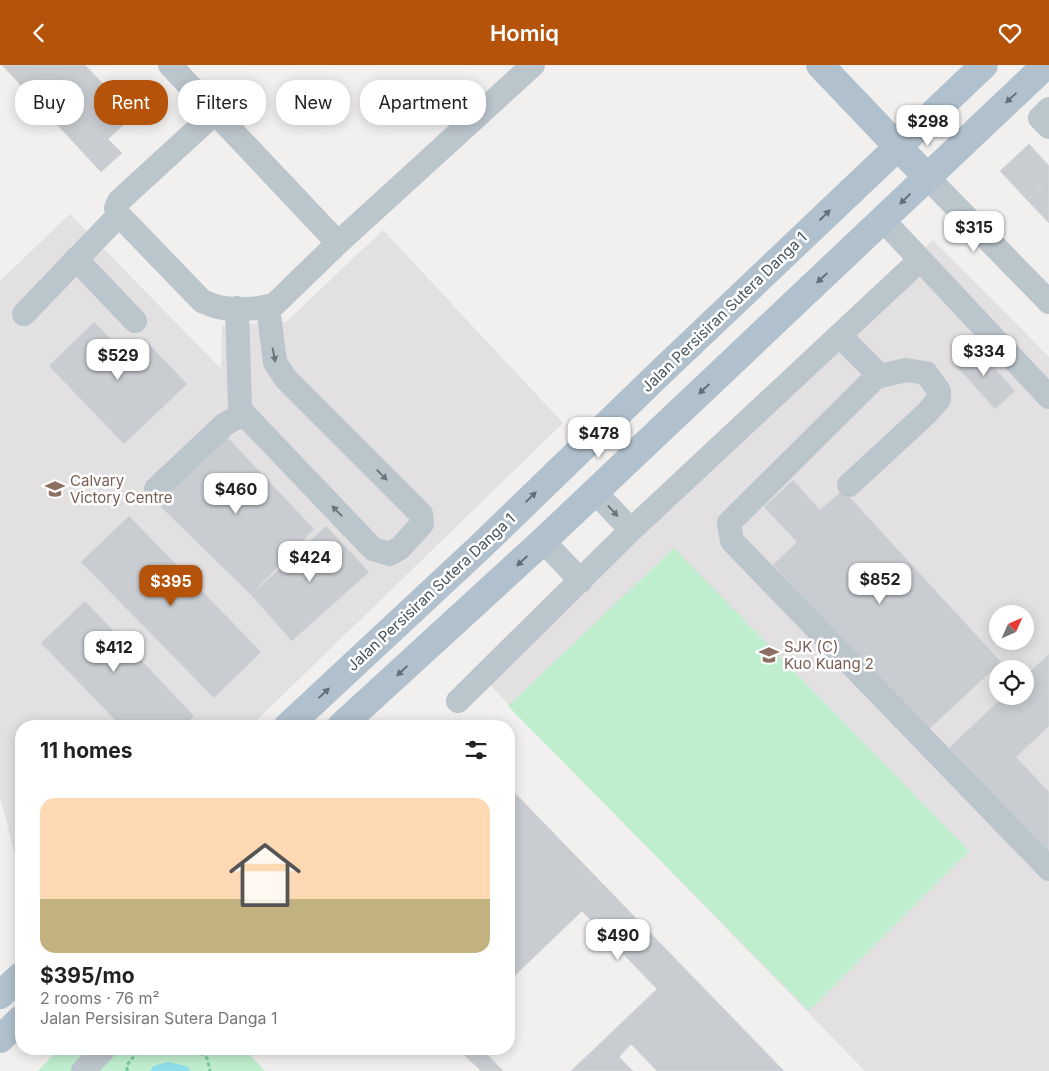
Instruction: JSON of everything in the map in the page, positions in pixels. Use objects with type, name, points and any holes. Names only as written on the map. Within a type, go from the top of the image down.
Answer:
[{"type":"main road","points":[[820,65],[927,177]]},
{"type":"main road","name":"Jalan Persisiran Sutera Danga 1","points":[[294,720],[479,548],[984,65]]},
{"type":"main road","points":[[348,720],[543,541],[1046,65]]},
{"type":"main road","points":[[0,995],[15,981]]},
{"type":"main road","points":[[0,1039],[15,1025]]},
{"type":"street","points":[[170,65],[184,80]]},
{"type":"street","points":[[202,125],[119,201],[116,208],[119,215],[202,301],[218,307],[237,309],[268,307],[275,304],[338,243],[533,65]]},
{"type":"street","points":[[1049,109],[1040,117],[1049,127]]},
{"type":"street","points":[[226,125],[338,243]]},
{"type":"street","points":[[927,177],[1049,302]]},
{"type":"street","points":[[24,314],[119,215]]},
{"type":"street","points":[[882,220],[1049,397]]},
{"type":"street","points":[[76,259],[135,321]]},
{"type":"street","points":[[458,701],[631,530],[920,260]]},
{"type":"street","points":[[237,309],[240,407],[244,415],[373,549],[390,554],[400,548],[422,524],[420,514],[285,378],[275,362],[268,307]]},
{"type":"street","points":[[840,336],[876,372],[876,377]]},
{"type":"street","points":[[849,485],[927,413],[938,399],[938,391],[926,373],[906,370],[876,377],[729,523],[732,541],[1049,869]]},
{"type":"street","points":[[156,489],[225,424],[244,415]]},
{"type":"street","points":[[595,492],[631,530]]},
{"type":"street","points":[[543,541],[581,581]]},
{"type":"street","points":[[83,1071],[98,1055]]},
{"type":"path","points":[[127,1071],[127,1065],[135,1055]]},
{"type":"path","points":[[203,1055],[207,1058],[210,1071]]},
{"type":"shaded area","points":[[70,214],[221,369],[222,325],[286,322],[383,230],[563,423],[257,720],[15,720],[15,856],[0,796],[0,281]]},
{"type":"shaded area","name":"SJK (C) Kuo Kuang 2","points":[[933,240],[1049,357],[1049,1071],[865,1071],[474,669]]},
{"type":"green space","points":[[674,548],[969,851],[809,1011],[508,706]]},
{"type":"green space","points":[[53,1055],[250,1055],[265,1071],[38,1071]]},
{"type":"water","points":[[168,1062],[186,1066],[191,1071],[150,1071],[154,1066]]},
{"type":"building","points":[[2,65],[85,65],[99,80],[94,80],[94,125],[123,125],[108,139],[122,153],[101,172],[58,125],[84,125],[84,80],[16,80]]},
{"type":"building","points":[[1029,144],[1049,166],[1049,179],[1027,200],[1000,171]]},
{"type":"building","points":[[1049,179],[1049,223],[1027,200]]},
{"type":"building","points":[[94,322],[127,356],[144,339],[187,384],[124,444],[49,366]]},
{"type":"building","points":[[974,345],[1015,391],[995,409],[954,363]]},
{"type":"building","points":[[226,436],[314,529],[251,595],[156,502]]},
{"type":"building","points":[[793,480],[820,510],[843,490],[999,660],[989,660],[989,673],[926,732],[773,565],[797,542],[764,507]]},
{"type":"building","points":[[129,516],[261,652],[214,698],[81,562]]},
{"type":"building","points":[[326,526],[369,572],[292,641],[251,595]]},
{"type":"building","points":[[85,601],[194,716],[190,720],[115,720],[41,643]]},
{"type":"building","points":[[1049,654],[1049,726],[1016,757],[1049,792],[1049,854],[949,748],[994,705],[1034,705],[1034,668]]},
{"type":"building","points":[[515,793],[784,1071],[657,1071],[631,1044],[619,1057],[633,1071],[571,1071],[657,989],[582,911],[515,975]]},
{"type":"building","points":[[464,1055],[488,1055],[503,1071],[481,1071]]},
{"type":"place","name":"Calvary Victory Centre","points":[[55,489]]},
{"type":"place","name":"SJK (C) Kuo Kuang 2","points":[[769,655]]}]
